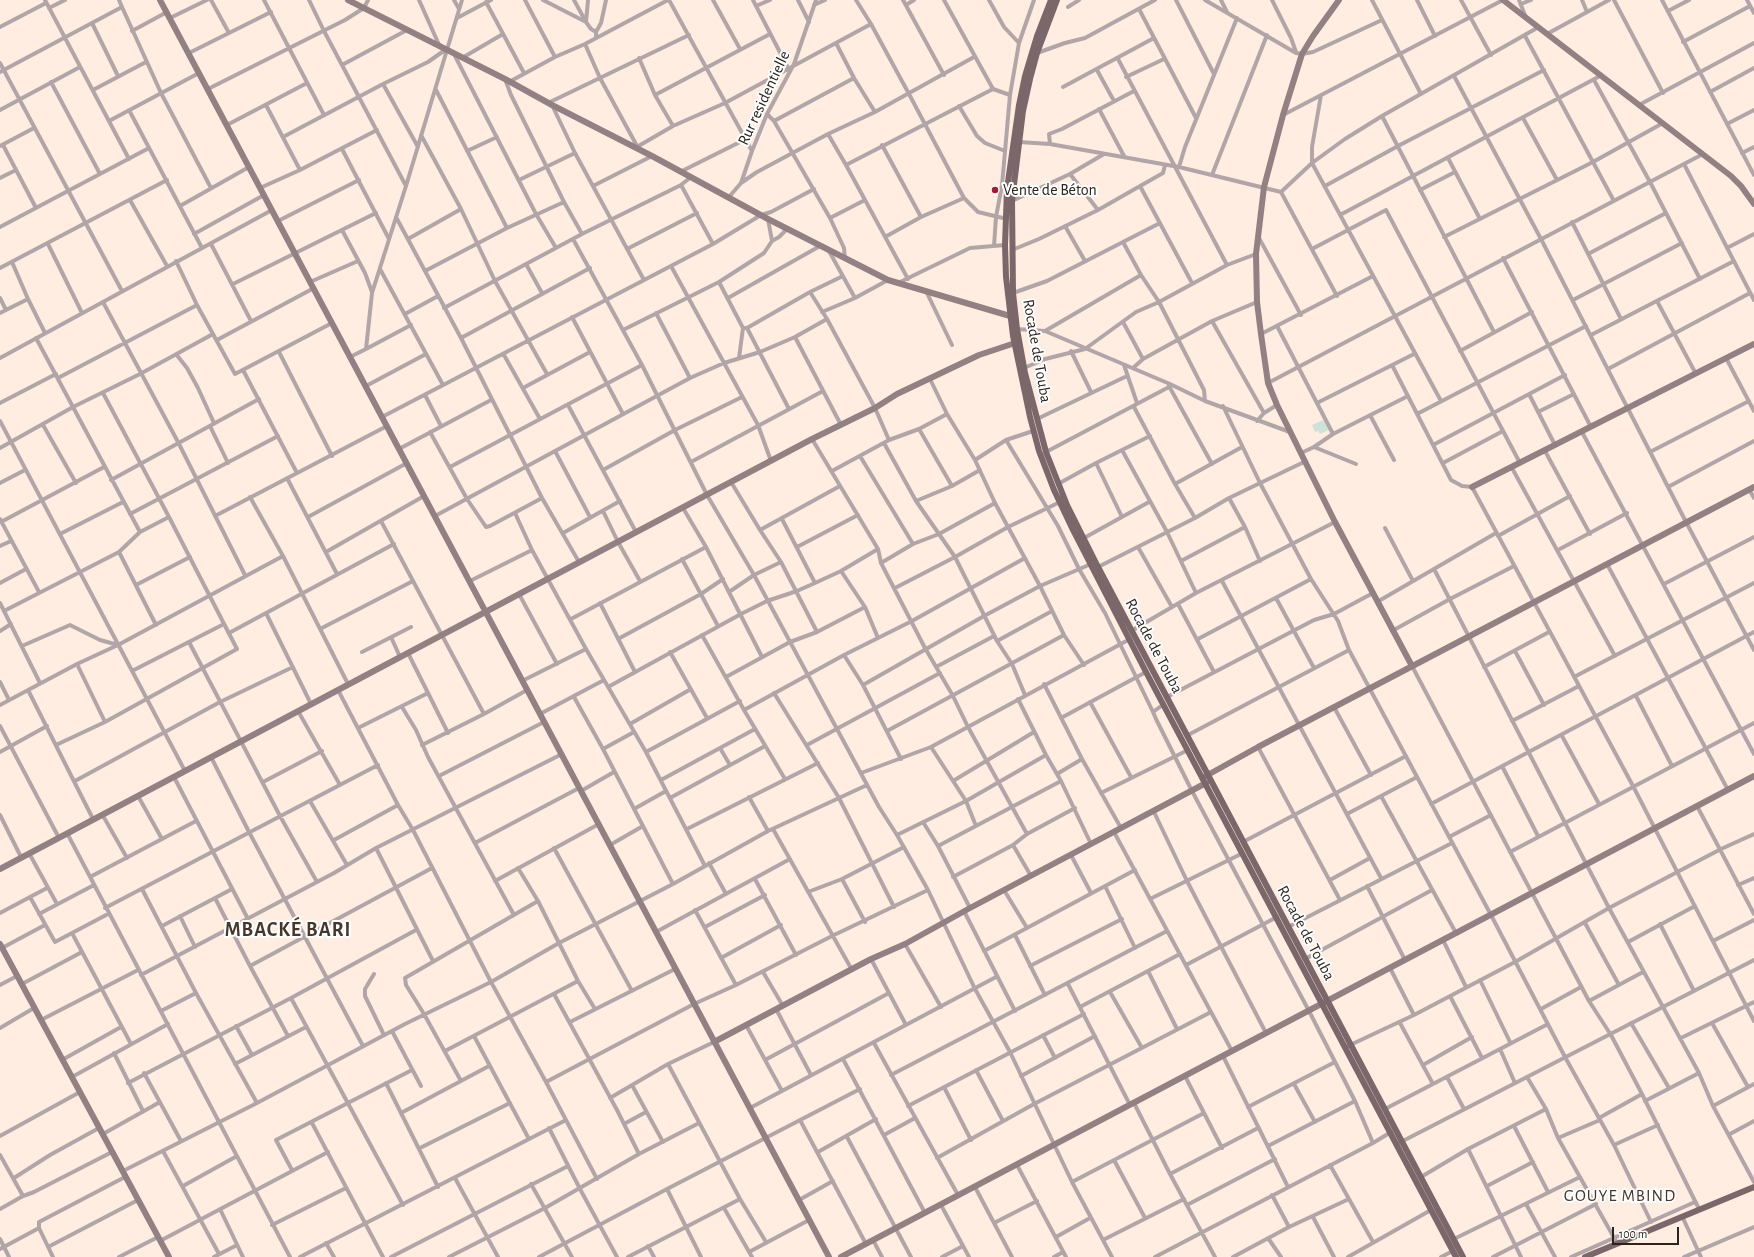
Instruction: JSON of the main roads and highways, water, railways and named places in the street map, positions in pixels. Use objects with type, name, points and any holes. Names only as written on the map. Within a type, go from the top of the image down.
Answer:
[{"type":"main road","name":"Rocade de Touba","points":[[1051,0],[1035,42],[1019,105],[1010,159],[1005,245],[1017,343],[1046,452],[1058,484],[1098,567],[1188,735],[1205,779],[1243,853],[1325,1002],[1391,1132],[1400,1143],[1421,1176],[1463,1257]]},
{"type":"main road","name":"Rocade de Touba","points":[[1057,0],[1038,53],[1024,110],[1012,201],[1013,317],[1017,329],[1019,370],[1034,431],[1040,452],[1060,502],[1146,672],[1188,750],[1242,842],[1305,959],[1325,1002]]},
{"type":"main road","name":"Rocade de Touba","points":[[1348,1046],[1385,1109],[1431,1210],[1456,1257]]},
{"type":"main road","points":[[1585,1257],[1616,1241],[1682,1216],[1754,1186]]},
{"type":"place","name":"Vente de Béton","points":[[995,190]]},
{"type":"district","name":"MBACKÉ BARI","points":[[288,930]]},
{"type":"district","name":"GOUYE MBIND","points":[[1620,1196]]}]
